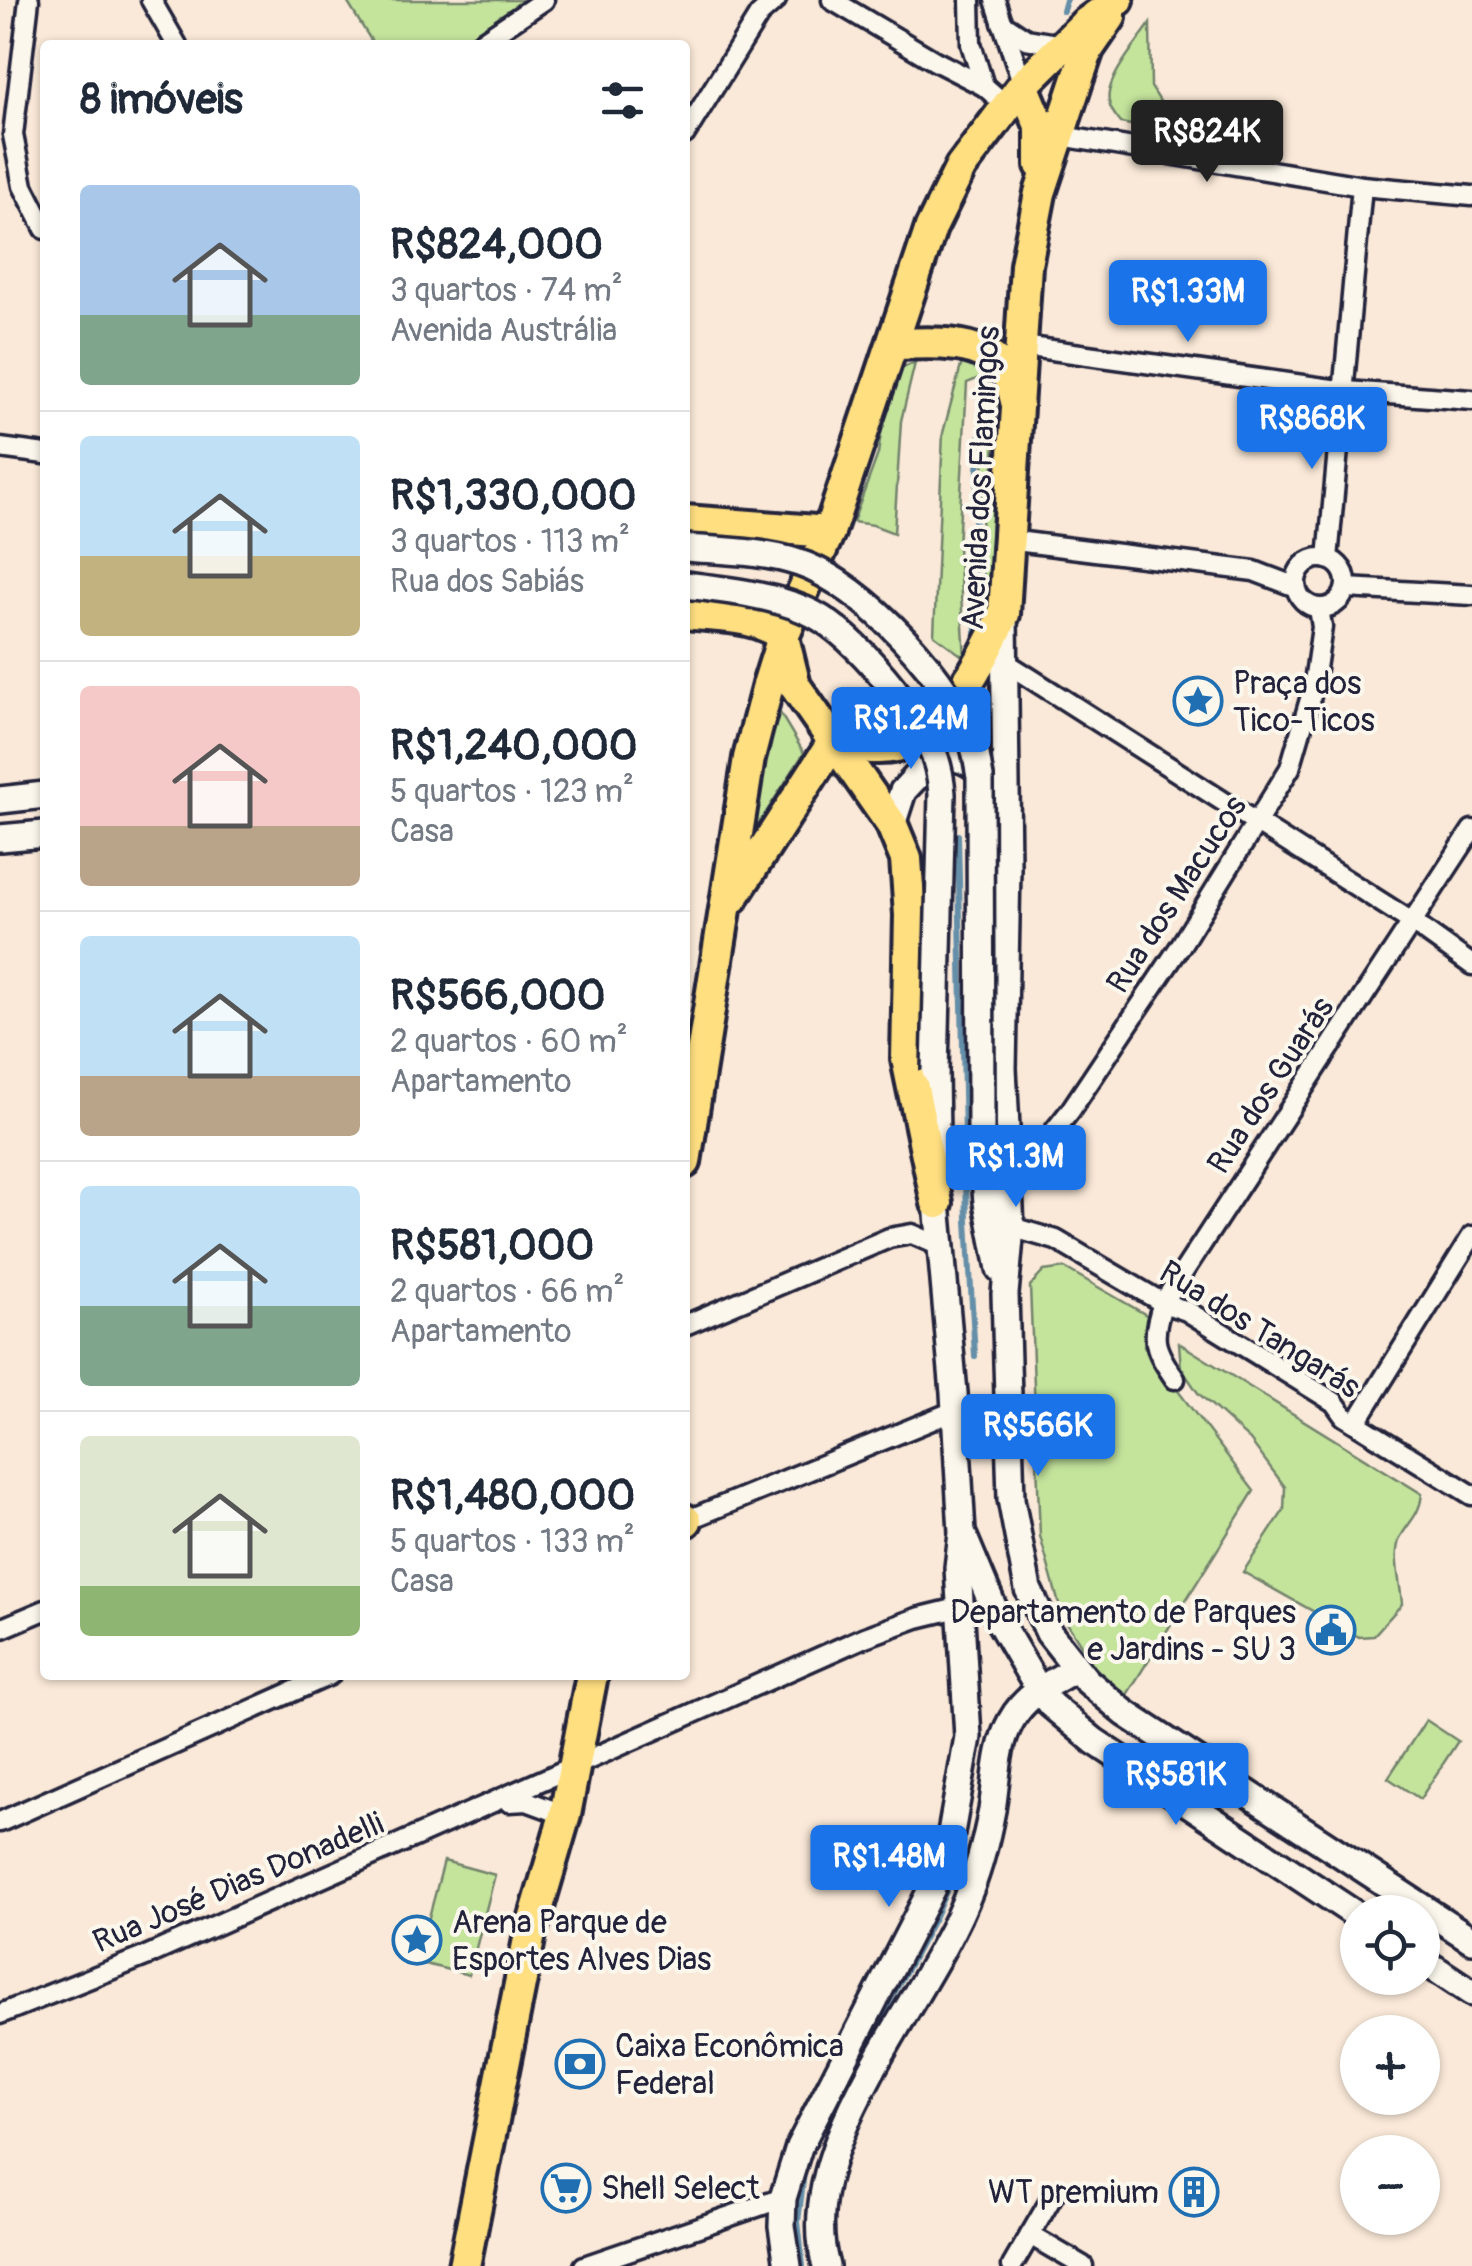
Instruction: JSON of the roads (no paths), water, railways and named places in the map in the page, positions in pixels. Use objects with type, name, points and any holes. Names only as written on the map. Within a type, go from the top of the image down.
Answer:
[{"type":"main road","points":[[690,1129],[749,758],[783,637],[828,532],[931,228],[1005,92],[1075,47],[1120,0]]},
{"type":"main road","name":"Avenida dos Flamingos","points":[[1075,47],[1060,136],[1040,193],[1026,264],[1024,346],[1004,614],[1004,1068],[1012,1227],[1005,1294],[1012,1499],[1020,1556],[1028,1589],[1049,1633],[1080,1674],[1125,1713],[1472,1940]]},
{"type":"main road","points":[[1005,92],[1042,134],[1040,193]]},
{"type":"main road","points":[[893,344],[942,344],[984,352],[995,358],[1009,376],[1018,409]]},
{"type":"main road","points":[[690,521],[828,532]]},
{"type":"main road","points":[[752,621],[777,598],[795,556],[790,530]]},
{"type":"main road","points":[[690,549],[782,558],[843,584],[870,604],[901,637],[966,726],[980,777],[981,1133],[985,1189],[1005,1294]]},
{"type":"main road","points":[[690,585],[758,596],[815,614],[854,646],[928,740],[940,774],[942,794],[935,1071],[937,1203],[962,1533],[958,1568],[968,1737],[948,1850],[932,1888],[812,2116],[783,2198],[782,2226],[788,2266]]},
{"type":"main road","points":[[690,614],[765,624],[783,637],[794,686],[892,825],[906,859],[909,884],[906,1059],[937,1203]]},
{"type":"main road","points":[[834,741],[885,748],[919,736],[945,710],[980,663],[1004,614]]},
{"type":"main road","points":[[722,917],[743,878],[834,741]]},
{"type":"main road","points":[[892,825],[897,802],[912,778],[932,760],[944,756],[972,763],[991,780],[1007,810]]},
{"type":"main road","points":[[0,800],[40,796]]},
{"type":"main road","points":[[0,838],[40,834]]},
{"type":"main road","points":[[962,1533],[1000,1623],[1039,1690],[1084,1734],[1340,1904]]},
{"type":"main road","points":[[826,2266],[820,2226],[828,2168],[877,2064],[960,1918],[992,1813],[1006,1731],[1013,1716],[1039,1690],[1080,1674]]},
{"type":"main road","points":[[464,2266],[530,1934],[566,1816],[591,1680]]},
{"type":"main road","points":[[1440,1972],[1472,1993]]},
{"type":"street","points":[[28,0],[14,135],[23,186],[40,219]]},
{"type":"street","points":[[151,0],[173,40]]},
{"type":"street","points":[[484,40],[544,0]]},
{"type":"street","points":[[690,126],[759,15],[776,0]]},
{"type":"street","points":[[832,0],[935,61],[1005,92]]},
{"type":"street","points":[[970,0],[971,44],[1005,92]]},
{"type":"street","points":[[995,0],[1002,22],[1005,92]]},
{"type":"street","points":[[1002,22],[1026,39],[1075,47]]},
{"type":"street","points":[[1060,136],[1362,186],[1472,196]]},
{"type":"street","points":[[1328,558],[1362,186]]},
{"type":"street","points":[[1024,346],[1346,391],[1472,400]]},
{"type":"street","points":[[0,448],[40,453]]},
{"type":"street","points":[[1008,540],[1254,571],[1296,587]]},
{"type":"street","points":[[1328,558],[1341,567],[1346,588],[1334,605],[1319,608],[1304,602],[1296,587],[1298,570],[1311,559],[1328,558]]},
{"type":"street","points":[[1346,588],[1472,595]]},
{"type":"street","name":"Rua dos Macucos","points":[[1009,1180],[1032,1159],[1070,1111],[1179,948],[1290,768],[1300,738],[1322,626],[1319,608]]},
{"type":"street","points":[[1005,662],[1412,922],[1472,966]]},
{"type":"street","name":"Rua dos Guarás","points":[[1176,1379],[1157,1350],[1154,1338],[1163,1304],[1472,830]]},
{"type":"street","name":"Rua dos Tangarás","points":[[1012,1227],[1072,1248],[1163,1304],[1187,1311],[1472,1495]]},
{"type":"street","points":[[690,1323],[889,1238],[912,1234],[940,1246]]},
{"type":"street","points":[[1356,1423],[1464,1265],[1472,1236]]},
{"type":"street","points":[[690,1519],[954,1411]]},
{"type":"street","name":"Rua José Dias Donadelli","points":[[0,2014],[146,1956],[499,1802],[864,1637],[962,1606]]},
{"type":"street","points":[[0,1629],[40,1612]]},
{"type":"street","points":[[0,1822],[319,1680]]},
{"type":"street","points":[[499,1802],[527,1802],[566,1816]]},
{"type":"street","points":[[1012,2266],[1055,2192]]},
{"type":"street","points":[[591,2265],[783,2198]]},
{"type":"street","points":[[1030,2236],[1083,2266]]},
{"type":"waterway","points":[[1063,11],[1066,0]]},
{"type":"waterway","points":[[976,634],[974,536],[983,389]]},
{"type":"waterway","points":[[958,835],[967,1221],[975,1356]]},
{"type":"waterway","points":[[852,2072],[935,1916],[959,1855]]},
{"type":"waterway","points":[[803,2266],[798,2222],[804,2173]]},
{"type":"place","name":"Praça dos Tico-Ticos","points":[[1198,701]]},
{"type":"place","name":"Departamento de Parques e Jardins - SU 3","points":[[1331,1630]]},
{"type":"place","name":"Arena Parque de Esportes Alves Dias","points":[[417,1940]]},
{"type":"place","name":"Caixa Econômica Federal","points":[[580,2064]]},
{"type":"place","name":"Shell Select","points":[[566,2188]]},
{"type":"place","name":"WT premium","points":[[1194,2192]]}]
